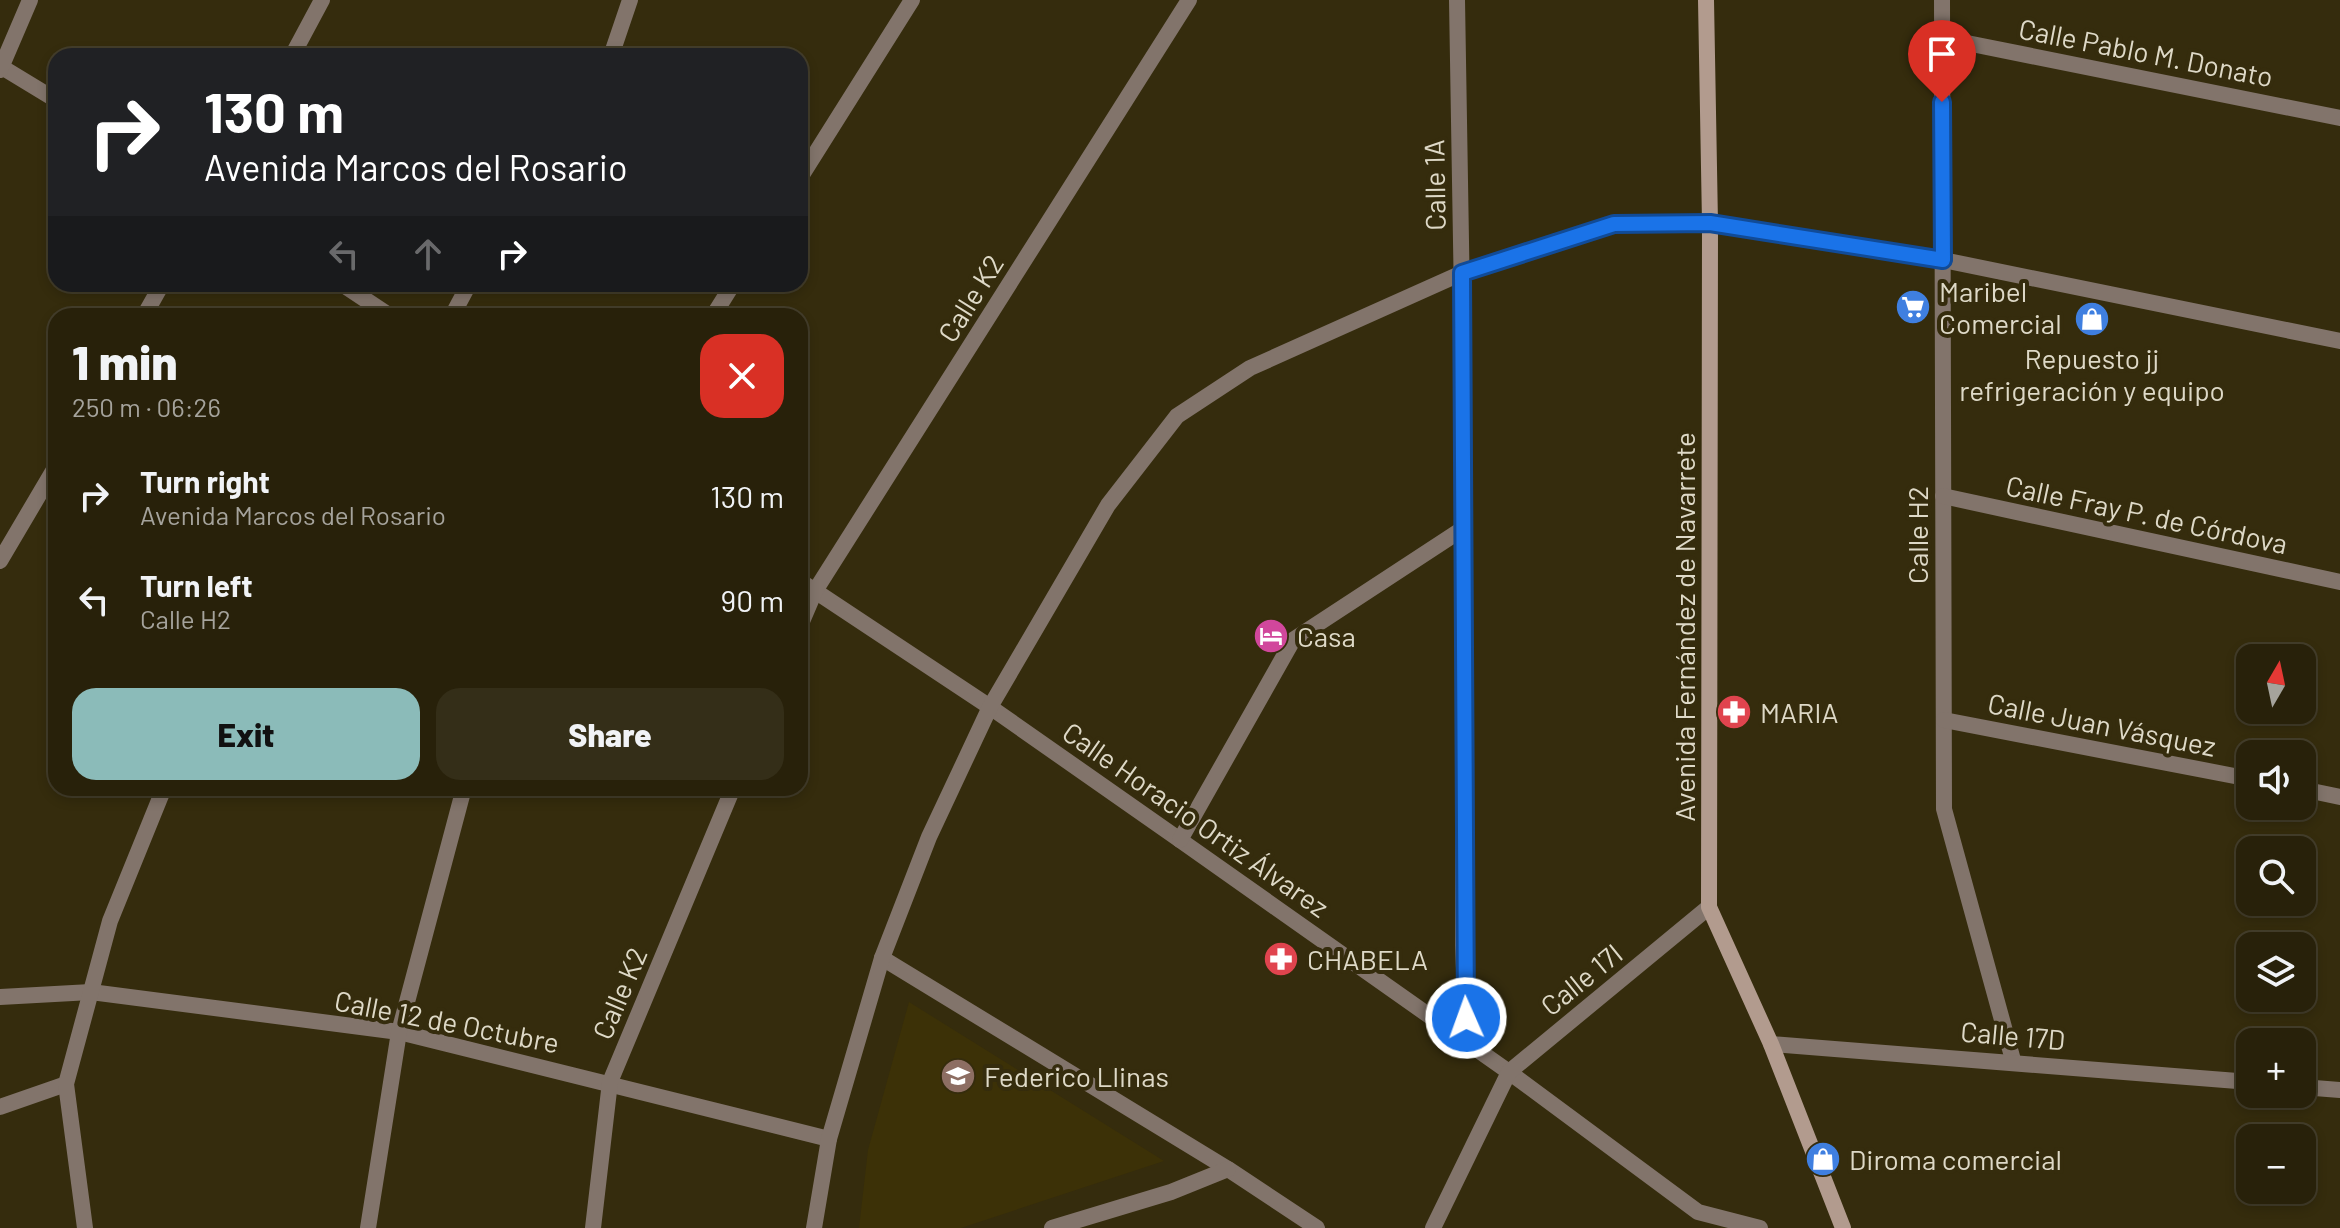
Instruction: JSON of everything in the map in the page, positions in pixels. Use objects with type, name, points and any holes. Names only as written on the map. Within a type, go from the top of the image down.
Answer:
[{"type":"main road","name":"Avenida Fernández de Navarrete","points":[[1706,0],[1710,223],[1709,907],[1771,1044],[1843,1228]]},
{"type":"street","points":[[30,0],[1,67],[48,95]]},
{"type":"street","points":[[296,48],[322,0]]},
{"type":"street","points":[[614,48],[630,0]]},
{"type":"street","points":[[808,165],[912,0]]},
{"type":"street","name":"Calle K2","points":[[808,607],[815,591],[1189,0]]},
{"type":"street","name":"Calle 1A","points":[[1457,0],[1464,528],[1463,945],[1467,1042]]},
{"type":"street","name":"Calle H2","points":[[1942,0],[1944,809],[2013,1060]]},
{"type":"street","name":"Calle Pablo M. Donato","points":[[1942,38],[2340,118]]},
{"type":"street","points":[[814,1228],[829,1139],[882,958],[929,837],[990,707],[1108,505],[1177,416],[1250,368],[1462,273],[1614,224],[1710,223],[1943,260],[2340,341]]},
{"type":"street","points":[[354,292],[378,308]]},
{"type":"street","points":[[0,561],[48,480]]},
{"type":"street","name":"Calle Fray P. de Córdova","points":[[1943,496],[2340,582]]},
{"type":"street","points":[[1180,840],[1293,640],[1464,528]]},
{"type":"street","name":"Calle Horacio Ortiz Álvarez","points":[[808,586],[990,707],[1180,840],[1509,1072],[1698,1212],[1760,1228]]},
{"type":"street","name":"Calle Juan Vásquez","points":[[1944,720],[2236,776]]},
{"type":"street","points":[[2316,792],[2340,797]]},
{"type":"street","points":[[85,1228],[66,1084],[110,921],[161,796]]},
{"type":"street","points":[[368,1228],[399,1032],[462,796]]},
{"type":"street","name":"Calle K2","points":[[593,1228],[610,1082],[730,796]]},
{"type":"street","name":"Calle 17I","points":[[1433,1228],[1509,1072],[1709,907]]},
{"type":"street","points":[[882,958],[1228,1169],[1317,1228]]},
{"type":"street","name":"Calle 12 de Octubre","points":[[0,997],[91,992],[399,1032],[610,1082],[829,1139]]},
{"type":"street","name":"Calle 17D","points":[[1771,1044],[2013,1060],[2236,1081]]},
{"type":"street","points":[[0,1107],[66,1084]]},
{"type":"street","points":[[2316,1088],[2340,1090]]},
{"type":"street","points":[[1052,1228],[1171,1192],[1228,1169]]},
{"type":"shaded area","name":"Federico Llinas","points":[[909,1002],[1164,1161],[961,1228],[859,1228],[868,1150]]},
{"type":"place","name":"Maribel Comercial","points":[[1913,307]]},
{"type":"place","name":"Repuesto jj refrigeración y equipo","points":[[2092,319]]},
{"type":"place","name":"Casa","points":[[1271,636]]},
{"type":"place","name":"MARIA","points":[[1734,712]]},
{"type":"place","name":"CHABELA","points":[[1281,959]]},
{"type":"place","name":"Federico Llinas","points":[[958,1076]]},
{"type":"place","name":"Diroma comercial","points":[[1823,1159]]},
{"type":"route","points":[[1466,1018],[1463,945],[1462,273],[1614,224],[1710,223],[1943,260],[1942,102]]}]
